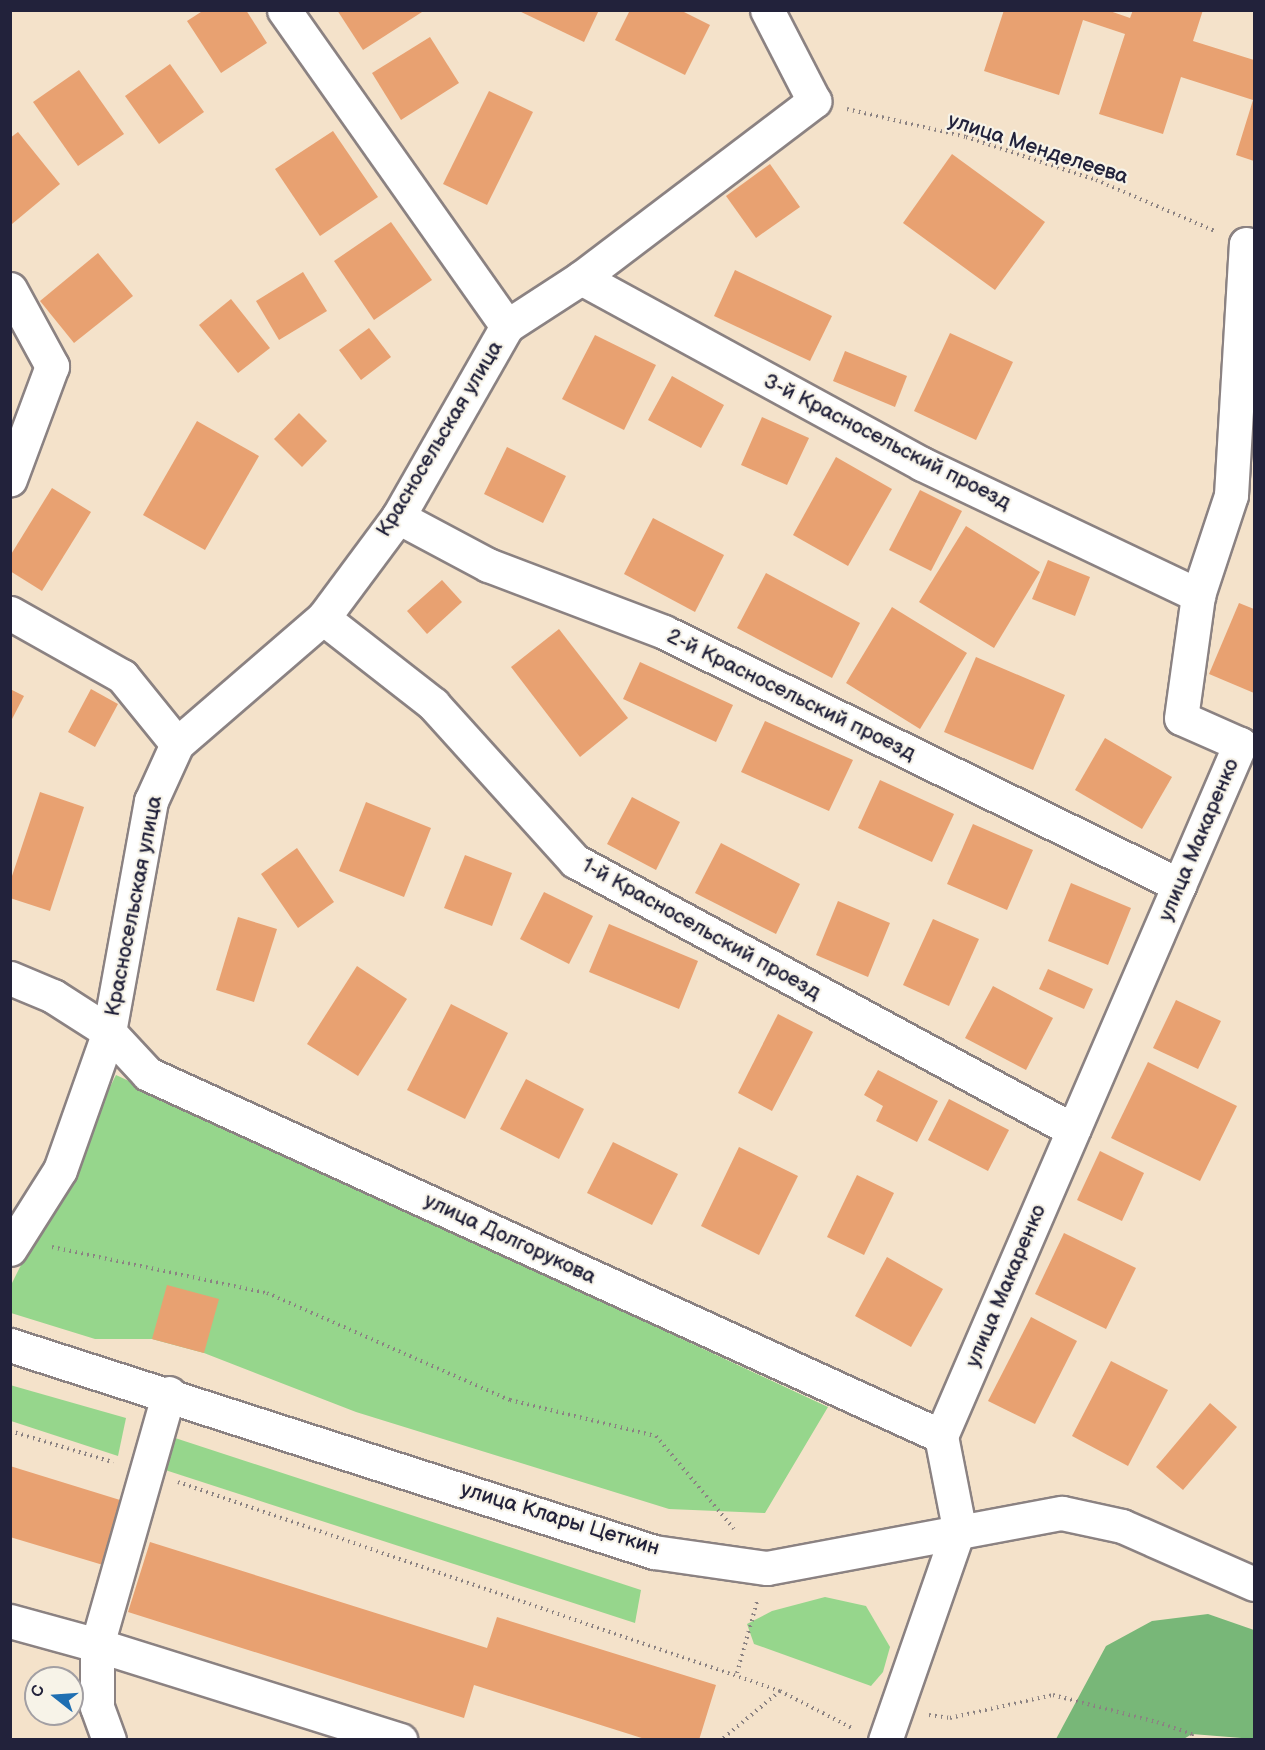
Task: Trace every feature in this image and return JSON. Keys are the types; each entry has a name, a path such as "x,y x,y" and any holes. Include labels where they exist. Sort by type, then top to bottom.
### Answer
{"street":[{"path":"284,10 507,326"},
{"path":"767,10 814,101"},
{"name":"Красносельская улица","path":"13,1244 60,1170 109,1032 150,801 177,744 322,618 398,518 507,326 581,278 814,101"},
{"name":"улица Макаренко","path":"941,1436 1240,744 1182,718 1198,595 1243,499 1250,245"},
{"name":"3-й Красносельский проезд","path":"581,278 922,464 1198,595"},
{"path":"10,289 52,366 10,479"},
{"name":"2-й Красносельский проезд","path":"398,518 488,565 664,632 1179,885"},
{"path":"10,613 122,676 177,744"},
{"name":"1-й Красносельский проезд","path":"322,618 433,704 575,861 1073,1130"},
{"name":"улица Долгорукова","path":"10,978 53,996 109,1032 148,1074 941,1436"},
{"name":"улица Клары Цеткин","path":"10,1345 169,1393 654,1552 767,1568 959,1528 1062,1513 1122,1526 1254,1584"},
{"path":"109,1740 97,1707 97,1645 169,1393"},
{"path":"882,1728 959,1528 941,1436"},
{"path":"10,1621 97,1645 401,1740"}],"path":[{"name":"улица Менделеева","path":"814,101 966,137 1096,180 1250,245"},
{"path":"13,1244 267,1293 510,1400 656,1436 767,1568 737,1673"},
{"path":"10,1431 148,1472 737,1673 882,1728 950,1718 1053,1695 1157,1722 1192,1734 1191,1740"},
{"path":"721,1740 780,1691"}],"green space":[{"path":"116,1075 828,1407 765,1513 669,1509 356,1412 204,1353 152,1339 95,1339 11,1313 10,1287"},
{"path":"10,1385 126,1418 118,1456 11,1421"},
{"path":"169,1436 641,1590 635,1623 159,1468"},
{"path":"825,1597 866,1606 890,1647 883,1672 871,1686 754,1644 747,1624 772,1611"},
{"path":"1208,1614 1254,1630 1254,1739 1192,1734 1182,1740 1056,1739 1106,1646 1152,1621"}],"building":[{"path":"204,10 246,10 267,43 221,73 187,21"},
{"path":"337,10 420,10 422,12 363,50"},
{"path":"517,10 599,10 584,42"},
{"path":"630,10 680,10 710,25 685,75 615,40"},
{"path":"1004,10 1107,10 1130,18 1133,10 1203,10 1193,41 1254,60 1254,161 1236,155 1253,100 1181,77 1163,134 1099,114 1125,34 1083,20 1059,95 984,71"},
{"path":"430,37 459,83 401,120 372,73"},
{"path":"170,64 204,112 159,144 125,96"},
{"path":"79,70 124,134 78,166 33,102"},
{"path":"489,91 533,112 487,205 443,184"},
{"path":"333,131 378,197 320,236 275,169"},
{"path":"18,132 60,184 12,224 10,138"},
{"path":"952,154 1045,222 995,290 903,223"},
{"path":"770,164 800,207 756,238 726,196"},
{"path":"391,222 432,280 374,320 334,261"},
{"path":"98,253 133,296 74,343 40,301"},
{"path":"735,270 832,316 810,361 714,316"},
{"path":"303,272 327,311 279,340 256,301"},
{"path":"231,299 270,348 238,373 199,325"},
{"path":"369,328 391,357 361,380 339,350"},
{"path":"950,333 1013,362 976,440 914,411"},
{"path":"595,335 656,365 624,430 562,399"},
{"path":"845,351 907,376 895,407 833,381"},
{"path":"672,376 724,405 701,448 648,420"},
{"path":"299,413 327,441 302,467 274,439"},
{"path":"762,417 809,438 787,485 741,465"},
{"path":"197,421 259,456 205,550 143,515"},
{"path":"507,447 566,476 543,523 484,494"},
{"path":"836,457 892,489 848,566 793,535"},
{"path":"52,488 91,512 42,591 10,571 10,556"},
{"path":"920,490 962,511 931,571 889,550"},
{"path":"653,518 724,555 695,612 624,574"},
{"path":"966,526 1040,572 994,648 919,602"},
{"path":"1048,560 1090,577 1075,616 1032,599"},
{"path":"766,573 860,623 832,678 737,628"},
{"path":"442,580 462,602 427,634 407,611"},
{"path":"1239,603 1254,609 1254,693 1209,674"},
{"path":"892,607 967,653 920,729 846,683"},
{"path":"559,629 628,718 580,757 511,667"},
{"path":"976,657 1065,695 1033,770 944,732"},
{"path":"640,662 733,705 716,742 623,699"},
{"path":"10,689 24,696 10,723"},
{"path":"91,689 118,704 95,747 68,732"},
{"path":"765,721 853,760 829,811 741,772"},
{"path":"1105,738 1172,777 1142,829 1075,790"},
{"path":"880,780 954,814 932,862 858,828"},
{"path":"40,792 84,807 50,911 10,898 10,882"},
{"path":"632,797 680,822 656,870 607,844"},
{"path":"366,802 431,828 404,897 339,871"},
{"path":"973,824 1033,850 1007,910 947,884"},
{"path":"721,843 800,884 776,934 695,893"},
{"path":"297,848 334,902 298,928 261,874"},
{"path":"465,855 512,873 492,926 444,908"},
{"path":"1071,883 1131,908 1108,965 1048,941"},
{"path":"544,892 593,916 569,964 520,939"},
{"path":"838,901 890,923 868,977 816,955"},
{"path":"238,917 277,929 254,1002 216,990"},
{"path":"933,919 979,939 949,1006 903,985"},
{"path":"609,924 698,961 679,1009 589,972"},
{"path":"357,966 407,999 358,1076 307,1044"},
{"path":"1048,969 1093,989 1084,1009 1039,989"},
{"path":"993,986 1053,1018 1026,1070 965,1038"},
{"path":"1176,1000 1221,1021 1198,1069 1153,1048"},
{"path":"451,1004 508,1033 465,1119 407,1090"},
{"path":"778,1014 813,1032 772,1111 738,1093"},
{"path":"1148,1062 1237,1106 1200,1181 1111,1138"},
{"path":"878,1070 938,1101 917,1142 876,1121 883,1106 864,1095"},
{"path":"526,1079 584,1109 559,1159 500,1129"},
{"path":"949,1099 1009,1130 988,1171 928,1140"},
{"path":"613,1142 678,1174 652,1225 587,1193"},
{"path":"739,1147 798,1176 759,1255 701,1226"},
{"path":"1100,1151 1144,1173 1122,1221 1077,1200"},
{"path":"857,1175 894,1193 864,1255 827,1237"},
{"path":"1064,1233 1136,1268 1106,1329 1035,1294"},
{"path":"887,1257 943,1289 911,1347 855,1316"},
{"path":"167,1285 219,1299 204,1353 152,1339"},
{"path":"1031,1317 1077,1341 1035,1424 988,1401"},
{"path":"1111,1361 1168,1390 1128,1466 1072,1436"},
{"path":"1210,1403 1237,1427 1183,1490 1156,1467"},
{"path":"10,1466 133,1504 113,1568 10,1537"},
{"path":"150,1542 487,1648 497,1617 716,1685 699,1740 648,1740 474,1685 464,1718 128,1612"}]}
